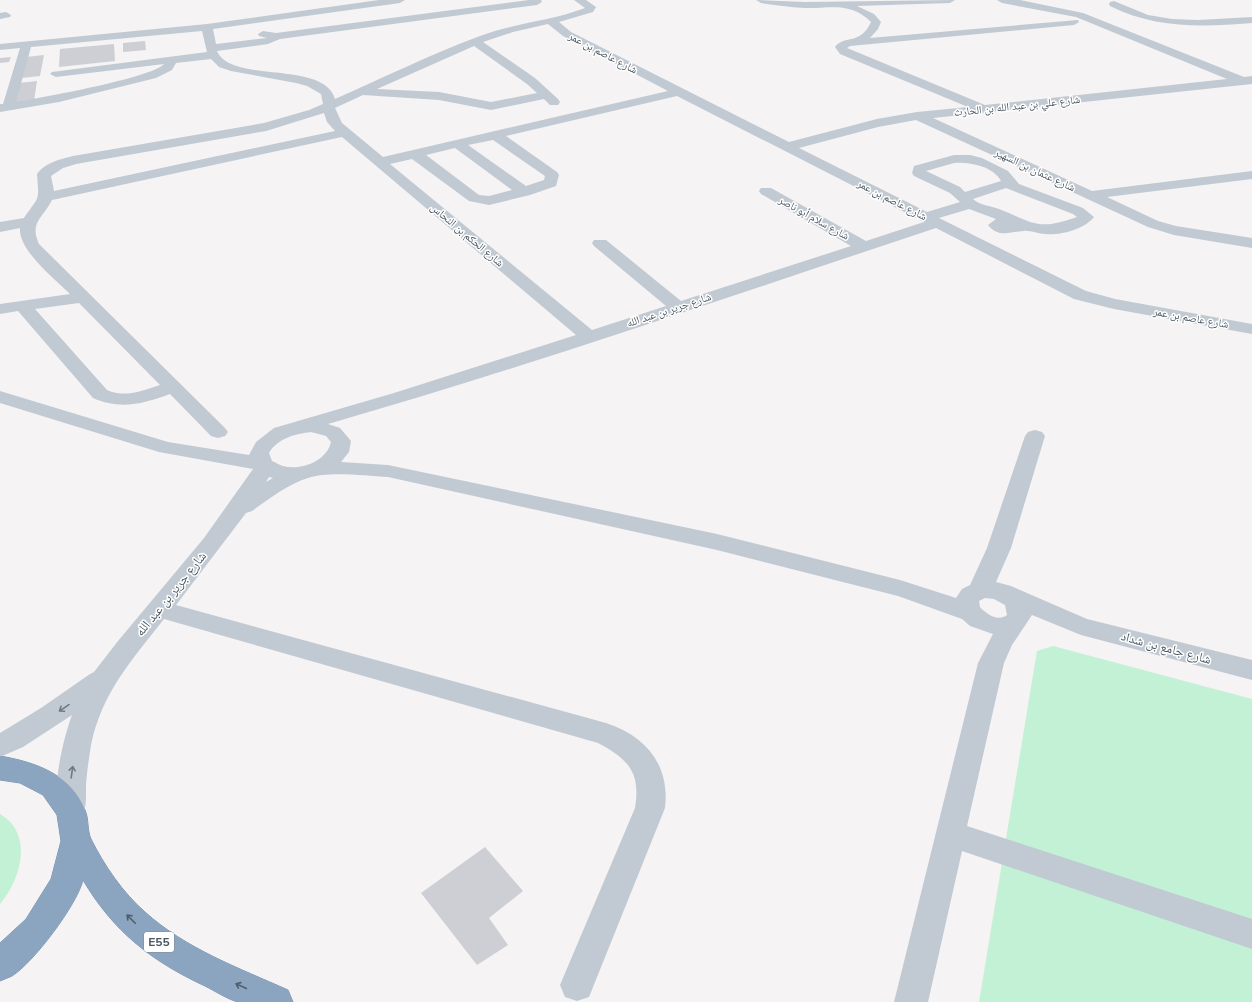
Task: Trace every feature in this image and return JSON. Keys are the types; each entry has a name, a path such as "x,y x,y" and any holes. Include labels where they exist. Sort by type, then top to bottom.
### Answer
{"highway":[{"path":"0,768 25,772 53,787 74,826 66,884 37,930 0,965"},
{"name":"E55","path":"74,826 97,877 117,905 143,931 174,954 276,1002"}],"street":[{"path":"0,51 62,42 207,27 400,0"},
{"path":"218,432 32,246 27,234 29,222 46,197 47,192 44,176 52,168 73,160 266,127 303,117 474,41 500,32 585,13 590,8 588,5 579,0"},
{"path":"761,0 805,5 843,2 950,0"},
{"path":"1002,0 1079,15 1248,81"},
{"path":"57,64 171,60 263,34 275,36 537,2"},
{"path":"843,2 870,16 876,22 873,29 860,42"},
{"path":"1114,4 1142,16 1171,21 1205,24 1252,20"},
{"name":"شارع عاصم بن عمر","path":"550,20 567,34 786,147 1080,295 1114,304 1252,329"},
{"path":"985,109 840,49 844,44 860,42 1074,22"},
{"path":"207,27 212,48"},
{"path":"474,41 531,81 556,105"},
{"path":"59,98 64,83 57,64 62,42"},
{"path":"0,47 25,47"},
{"path":"25,47 4,108 59,98 152,76 168,68 171,60"},
{"name":"شارع الحكم بن النحاس","path":"212,48 222,63 235,68 301,80 317,85 327,93 330,106 329,113 332,120 344,133 589,337"},
{"name":"شارع علي بن عبد الله بن الحارث","path":"786,147 876,123 917,116 1248,81"},
{"path":"360,91 440,96 491,106 547,95"},
{"path":"380,162 679,92"},
{"name":"شارع عثمان بن السهير","path":"917,116 1153,224 1174,230 1252,242"},
{"path":"46,197 344,133"},
{"path":"415,154 474,198 490,200 525,192 552,183 552,175 495,135"},
{"path":"458,144 525,192"},
{"path":"954,158 966,158 1001,172 1006,176 1008,183 1028,192 1078,211 1086,217 1083,220 1053,230 1038,230 1024,226 1007,230 996,225 1009,219 971,203 956,190 922,175 919,173 919,169 954,158"},
{"path":"1091,196 1252,175"},
{"path":"971,203 1008,183"},
{"name":"شارع سلام أبو ناصر","path":"766,191 863,246"},
{"path":"971,203 1004,200 1028,192"},
{"name":"شارع جرير بن عبد الله","path":"203,453 236,449 267,441 275,435 298,427 401,397 589,337 863,246 971,203"},
{"path":"0,227 29,222"},
{"path":"600,243 678,307"},
{"path":"0,309 82,297"},
{"path":"22,306 100,394 108,399 120,401 134,400 172,387"},
{"path":"0,397 166,448 203,453 264,466 274,472 307,472 341,468 388,471 547,504 717,542 924,595 974,602 994,590 1013,609"},
{"name":"شارع جرير بن عبد الله","path":"237,512 269,489 329,463 338,456 341,443 363,418 381,406 401,397"},
{"path":"81,423 98,411 108,399"},
{"path":"107,431 118,415 134,400"},
{"path":"298,427 312,426 324,428 335,433 341,443 388,471"},
{"path":"991,663 974,602 999,548 1035,436"},
{"path":"264,466 259,453 267,441"},
{"name":"شارع جرير بن عبد الله","path":"74,826 71,776 78,740 89,707 106,675 237,512 264,466"},
{"path":"911,1002 991,663 1001,642 1013,609 999,562 999,548"},
{"path":"974,602 982,622 993,626 1005,626 1013,609"},
{"path":"159,609 606,734 628,746 644,763 652,785 650,808 577,985"},
{"name":"شارع جامع بن شداد","path":"1013,609 1252,670"},
{"name":"شارع جرير بن عبد الله","path":"0,746 36,727 61,710 106,675"},
{"path":"951,834 1252,934"}],"green space":[{"path":"1053,646 1252,699 1252,1002 979,1002 1037,651"},
{"path":"0,814 11,823 17,833 21,857 14,882 0,904"}],"building":[{"path":"145,41 146,50 123,52 123,43"},
{"path":"114,44 115,61 59,67 60,49"},
{"path":"44,55 40,76 22,78 26,57"},
{"path":"11,57 9,62 0,63 0,58"},
{"path":"37,81 34,101 15,103 19,83"},
{"path":"485,847 523,891 489,918 508,945 477,965 421,893"}]}
